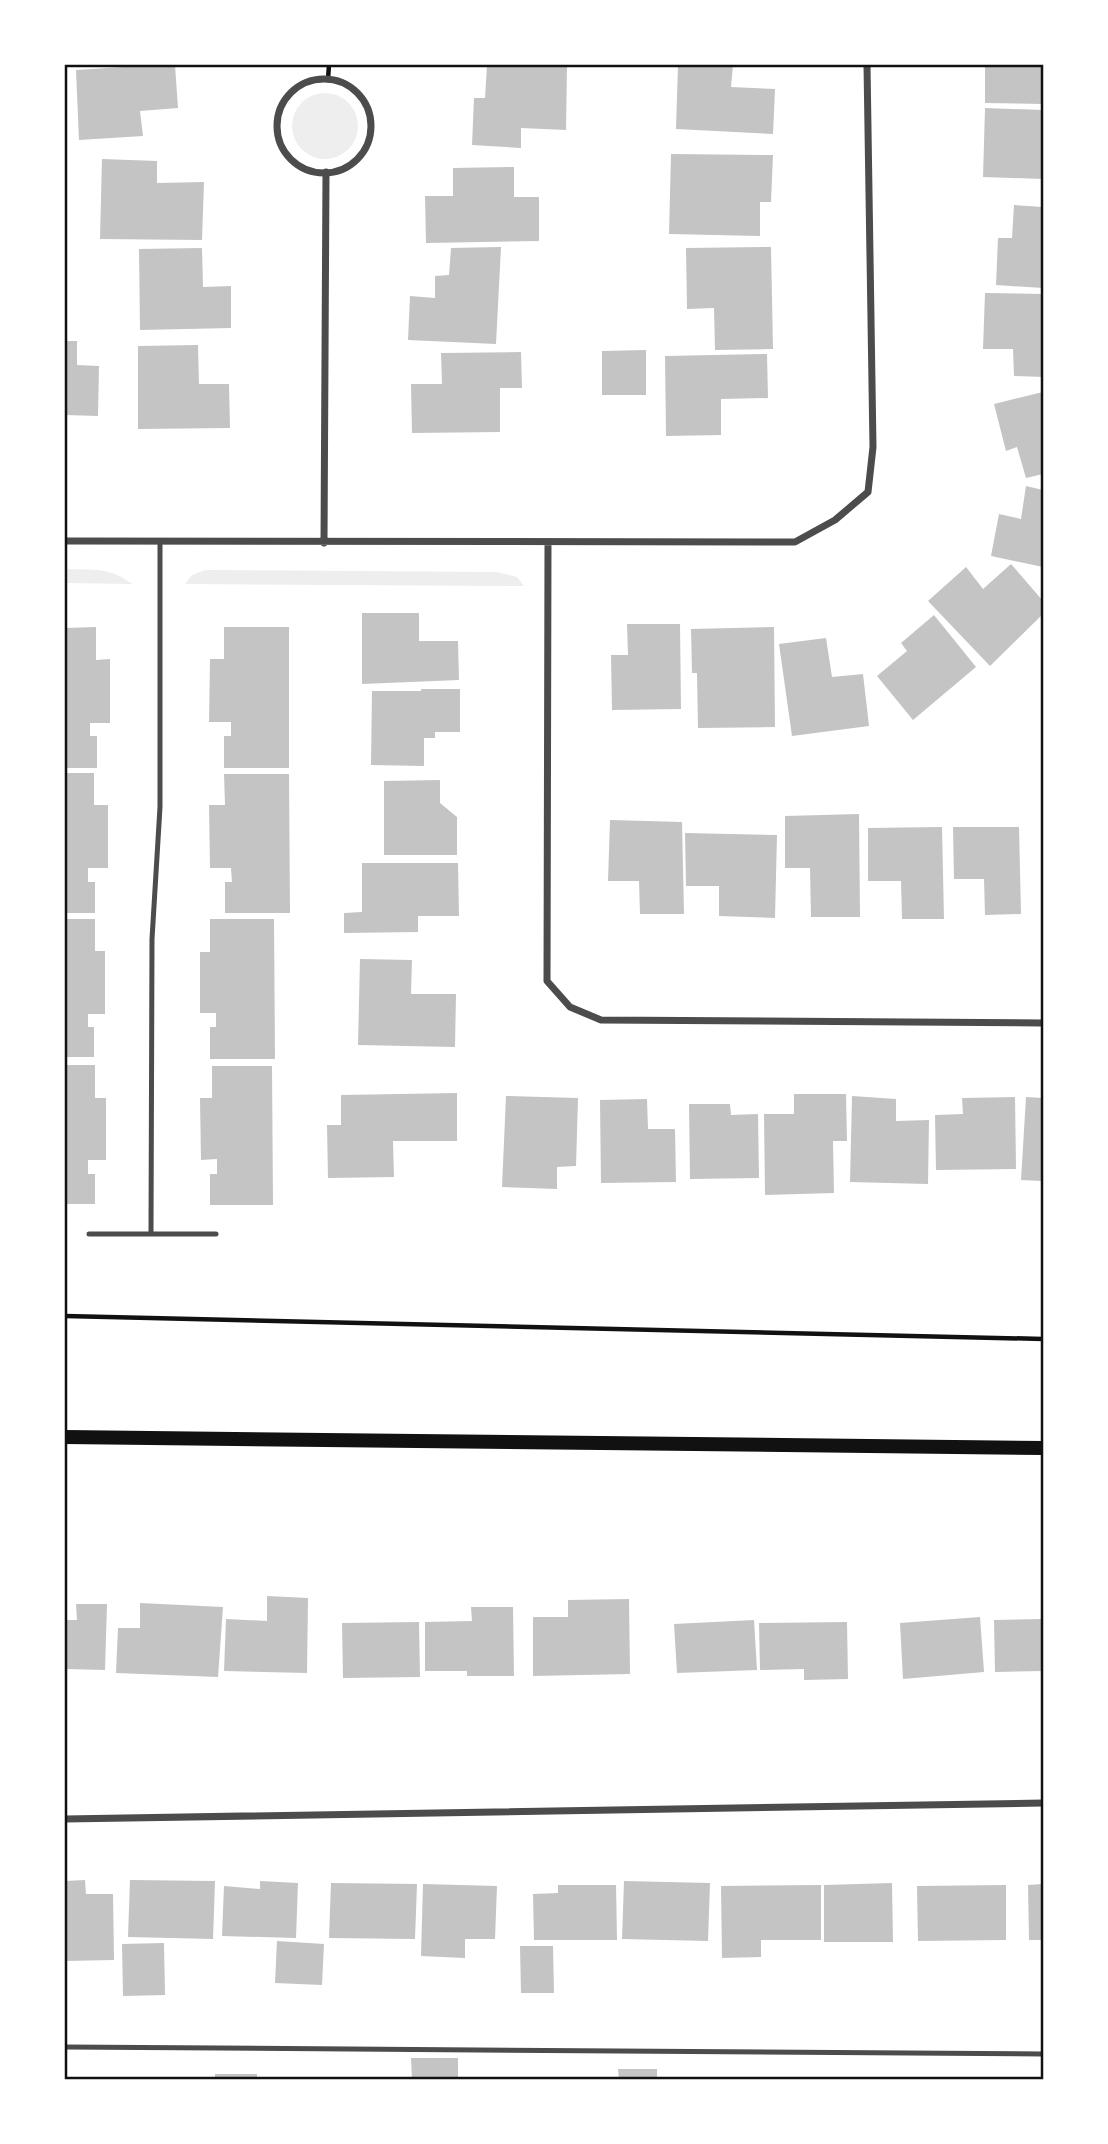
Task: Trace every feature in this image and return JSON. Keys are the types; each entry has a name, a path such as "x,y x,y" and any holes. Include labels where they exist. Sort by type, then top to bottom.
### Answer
{"main road":[{"path":"65,1437 1043,1448"}],"street":[{"path":"65,541 794,542 835,520 868,492 873,447 867,65"},
{"path":"328,79 356,92 366,104 370,127 365,149 355,161 341,169 326,172 310,170 291,159 279,140 277,124 284,103 299,86 328,79"},
{"path":"324,543 326,172"},
{"path":"548,543 547,981 570,1007 601,1020 1043,1023"},
{"path":"65,1819 1043,1804"}],"lane":[{"path":"151,1234 152,939 160,807 160,541"},
{"path":"89,1234 216,1234"},
{"path":"65,2047 1043,2054"}],"path":[{"path":"328,79 329,65"},
{"path":"65,1316 1043,1339"}],"shaded area":[{"path":"325,93 338,96 348,103 355,113 358,126 355,139 348,149 338,156 325,159 312,156 302,149 295,139 292,126 295,113 302,103 312,96"},
{"path":"65,569 108,572 132,584 65,583"},
{"path":"205,570 497,572 517,577 524,586 185,584 192,575"}],"building":[{"path":"175,65 178,108 140,111 143,136 79,140 76,70"},
{"path":"487,65 567,65 566,130 521,128 521,148 472,145 474,98 485,98"},
{"path":"678,65 733,65 731,87 775,89 773,134 676,129"},
{"path":"985,65 1043,65 1043,104 985,103"},
{"path":"985,108 1043,110 1043,179 983,177"},
{"path":"671,154 773,155 771,202 760,202 760,236 669,234"},
{"path":"102,159 157,161 157,183 204,182 202,240 100,239"},
{"path":"514,167 514,197 539,197 539,241 426,243 425,196 453,196 453,168"},
{"path":"1014,205 1043,207 1043,288 996,285 998,238 1012,238"},
{"path":"501,247 496,344 408,340 410,296 435,298 435,276 449,275 451,248"},
{"path":"771,247 773,349 715,350 714,308 687,309 686,248"},
{"path":"202,248 203,287 231,286 231,328 140,330 139,249"},
{"path":"985,293 1043,294 1043,377 1014,376 1013,349 983,349"},
{"path":"65,341 77,341 77,365 99,366 98,416 65,415"},
{"path":"198,345 199,384 229,384 230,428 138,429 138,346"},
{"path":"646,350 646,395 602,395 602,351"},
{"path":"521,352 522,388 500,388 500,432 412,433 411,384 442,384 441,353"},
{"path":"767,354 768,398 721,399 721,435 666,436 665,356"},
{"path":"1043,392 1043,474 1026,478 1017,447 1006,451 994,404"},
{"path":"1026,486 1043,490 1043,567 991,556 999,514 1021,519"},
{"path":"1011,564 1043,601 1043,614 990,666 928,601 966,567 983,589"},
{"path":"362,613 419,613 419,641 458,641 459,680 362,684"},
{"path":"934,615 976,667 913,720 877,676 907,651 901,643"},
{"path":"627,624 680,624 681,709 612,710 611,655 628,655"},
{"path":"96,627 96,660 110,659 110,723 90,723 90,736 97,736 97,768 65,768 65,628"},
{"path":"224,627 289,627 289,768 224,768 224,736 231,736 231,722 209,722 210,659 224,659"},
{"path":"774,627 775,727 698,728 697,673 692,673 691,629"},
{"path":"826,638 832,677 863,674 869,726 792,736 779,644"},
{"path":"460,689 460,732 435,732 435,738 424,738 424,766 371,765 372,691"},
{"path":"65,773 94,773 94,805 108,805 108,868 88,868 88,882 95,882 95,913 65,913"},
{"path":"224,774 289,774 290,913 225,913 225,882 232,882 231,868 210,868 209,805 225,805"},
{"path":"440,780 440,803 457,817 457,855 384,855 384,781"},
{"path":"859,814 860,917 811,917 810,868 785,868 785,816"},
{"path":"610,820 682,822 684,914 640,914 639,881 608,881"},
{"path":"942,827 944,919 902,919 901,881 868,881 868,828"},
{"path":"953,827 1019,827 1021,914 985,915 984,879 954,879"},
{"path":"685,833 777,835 775,918 719,916 719,886 686,886"},
{"path":"362,863 458,863 459,916 418,916 418,932 344,933 344,913 362,912"},
{"path":"65,919 95,919 95,951 105,951 105,1014 88,1014 88,1027 94,1027 94,1057 65,1057"},
{"path":"210,919 274,919 275,1059 210,1059 210,1027 216,1027 216,1013 200,1013 200,952 210,952"},
{"path":"360,959 412,960 411,994 456,994 455,1047 358,1045"},
{"path":"65,1065 95,1065 95,1098 106,1098 106,1160 88,1160 88,1174 95,1174 95,1204 65,1204"},
{"path":"212,1066 272,1066 273,1205 210,1205 210,1174 217,1174 217,1159 201,1160 200,1098 212,1098"},
{"path":"457,1093 457,1141 393,1141 394,1177 328,1178 327,1125 341,1125 341,1095"},
{"path":"794,1094 846,1094 847,1141 833,1141 834,1193 765,1195 764,1114 794,1114"},
{"path":"506,1096 578,1098 576,1166 557,1167 557,1189 502,1187"},
{"path":"852,1096 896,1099 896,1121 929,1120 928,1184 850,1182"},
{"path":"1015,1097 1016,1169 936,1170 935,1115 963,1114 962,1098"},
{"path":"1026,1097 1043,1098 1043,1181 1021,1180"},
{"path":"647,1099 648,1129 675,1129 676,1182 601,1183 600,1100"},
{"path":"689,1104 730,1104 731,1115 758,1114 759,1178 690,1179"},
{"path":"267,1596 308,1598 307,1673 224,1671 226,1619 267,1621"},
{"path":"629,1599 630,1674 533,1676 533,1617 568,1617 568,1600"},
{"path":"140,1603 223,1607 218,1677 116,1673 118,1628 140,1628"},
{"path":"76,1604 107,1604 105,1670 65,1669 65,1620 77,1620"},
{"path":"471,1607 513,1607 514,1676 467,1676 467,1671 425,1671 425,1622 472,1621"},
{"path":"980,1617 984,1672 903,1679 900,1623"},
{"path":"1043,1619 1043,1671 995,1672 994,1620"},
{"path":"754,1620 757,1670 677,1673 674,1624"},
{"path":"419,1622 420,1677 343,1678 342,1623"},
{"path":"847,1622 848,1679 804,1680 804,1669 760,1670 759,1623"},
{"path":"85,1880 86,1894 113,1894 114,1960 65,1961 65,1881"},
{"path":"130,1880 215,1881 213,1939 128,1937"},
{"path":"260,1881 298,1883 296,1938 222,1936 224,1886 260,1889"},
{"path":"624,1881 710,1883 708,1941 622,1939"},
{"path":"331,1883 417,1884 415,1939 329,1938"},
{"path":"892,1883 893,1942 824,1942 824,1885"},
{"path":"423,1884 497,1886 495,1939 465,1939 465,1958 421,1956"},
{"path":"1043,1884 1043,1940 1029,1940 1028,1885"},
{"path":"558,1885 616,1885 617,1940 534,1940 533,1894 558,1893"},
{"path":"821,1885 821,1940 761,1940 761,1957 722,1958 721,1886"},
{"path":"1006,1885 1006,1940 918,1941 917,1886"},
{"path":"277,1941 324,1944 322,1985 275,1983"},
{"path":"164,1943 165,1995 123,1996 122,1944"},
{"path":"520,1946 553,1946 554,1993 521,1993"},
{"path":"411,2058 458,2058 458,2079 412,2079"},
{"path":"618,2069 657,2069 657,2079 619,2079"},
{"path":"215,2074 257,2074 257,2079 215,2079"}]}
